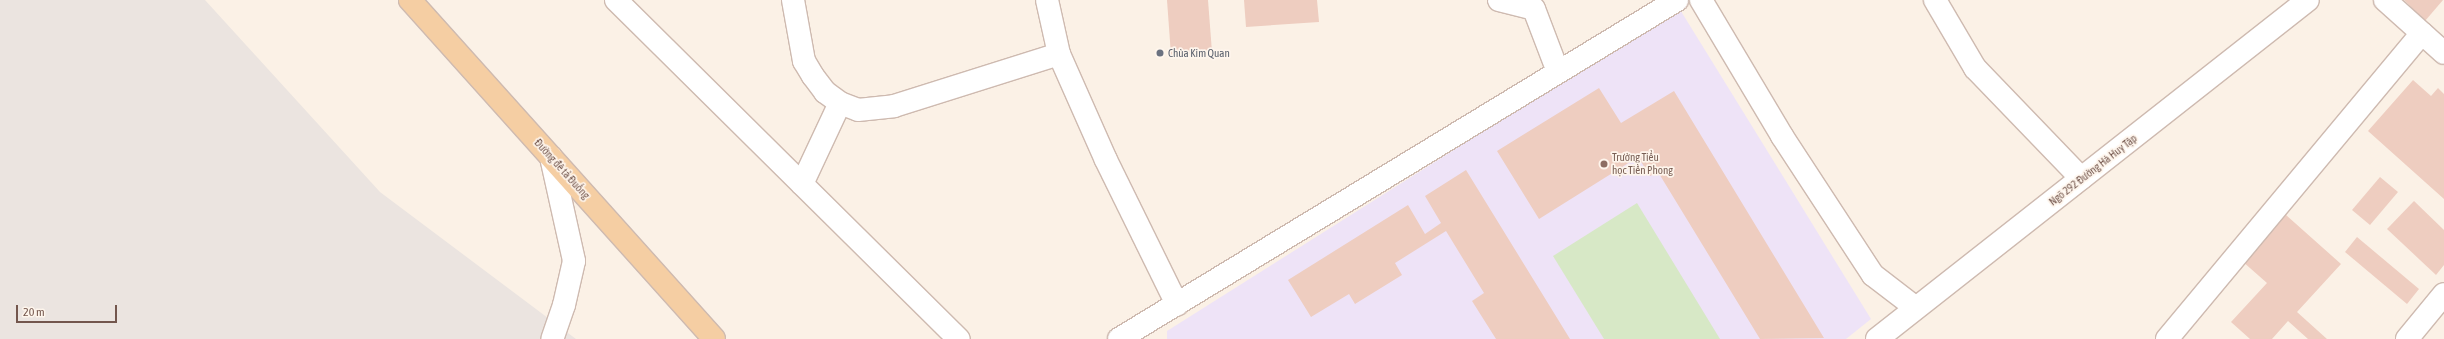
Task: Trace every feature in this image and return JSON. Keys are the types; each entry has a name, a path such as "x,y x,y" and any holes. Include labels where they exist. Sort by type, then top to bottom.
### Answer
{"main road":[{"name":"Đường đê tả Đuống","path":"410,0 714,339"}],"street":[{"path":"616,0 959,339"},
{"path":"793,0 804,61 825,92 840,103 858,110 894,106 1059,54"},
{"path":"1047,0 1059,54 1106,160 1177,304"},
{"path":"1499,0 1534,9 1558,72"},
{"path":"1119,339 1677,0"},
{"path":"1702,0 1782,136 1873,275 1916,308"},
{"path":"1935,0 1975,68 2081,178"},
{"name":"Ngõ 292 Đường Hà Huy Tập","path":"1877,339 2308,0"},
{"path":"2385,0 2444,53"},
{"path":"2167,339 2422,34"},
{"path":"802,184 840,103"},
{"path":"551,157 574,261 564,305 552,339"},
{"path":"2407,339 2444,294"}],"shaded area":[{"path":"0,0 205,0 380,192 576,339 0,339"},
{"name":"Trường Tiểu học Tiền Phong","path":"1679,8 1871,319 1846,339 1167,339 1167,331"}],"green space":[{"path":"1637,203 1720,339 1604,339 1553,256"}],"building":[{"path":"1167,0 1208,0 1212,52 1171,55"},
{"path":"1244,0 1317,0 1319,22 1246,27"},
{"path":"2404,0 2443,0 2425,21"},
{"path":"2413,80 2431,96 2438,88 2444,94 2444,199 2368,131"},
{"path":"1599,88 1621,123 1674,91 1824,338 1760,339 1658,172 1650,176 1638,157 1539,219 1497,151"},
{"path":"1466,170 1570,339 1496,339 1472,301 1484,293 1446,231 1395,263 1402,275 1355,304 1349,294 1311,317 1288,280 1408,205 1425,234 1441,223 1425,196"},
{"path":"2380,177 2398,192 2370,225 2352,210"},
{"path":"2414,201 2444,230 2444,265 2436,275 2387,229"},
{"path":"2285,214 2341,264 2297,312 2327,339 2308,339 2288,321 2272,339 2250,339 2231,322 2267,283 2242,261"},
{"path":"2357,237 2419,289 2407,304 2345,252"}],"place":[{"name":"Chùa Kim Quan","path":"1160,53"},
{"name":"Trường Tiểu học Tiền Phong","path":"1604,164"}]}
